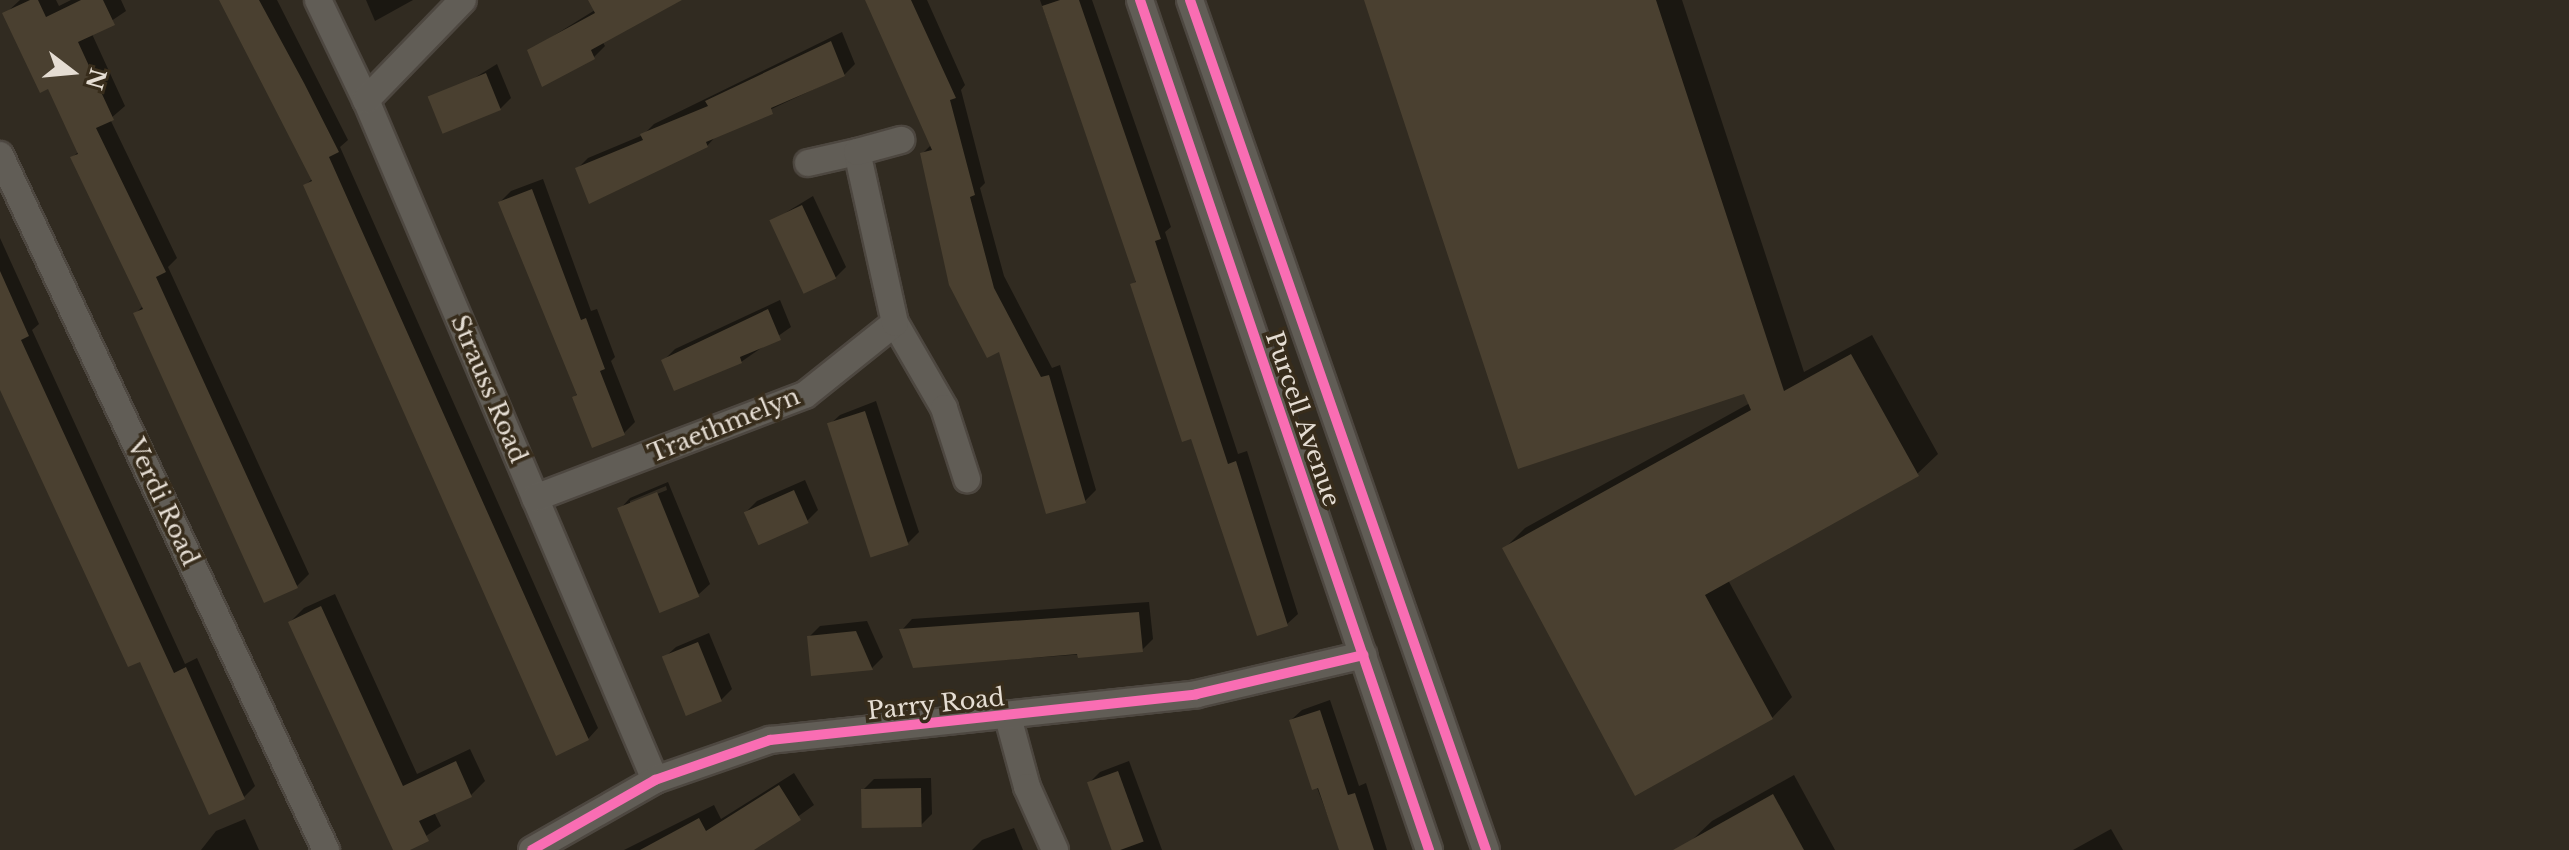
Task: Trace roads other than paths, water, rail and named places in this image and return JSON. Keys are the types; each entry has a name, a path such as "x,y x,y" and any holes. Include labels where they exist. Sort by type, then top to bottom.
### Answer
{"street":[{"name":"Strauss Road","path":"318,0 366,100 655,780"},
{"path":"366,100 463,0"},
{"name":"Purcell Avenue","path":"1140,0 1429,850"},
{"path":"1190,0 1486,850"},
{"path":"808,163 901,140"},
{"path":"857,152 895,323 944,408 967,479"},
{"name":"Verdi Road","path":"0,155 326,850"},
{"name":"Traethmelyn","path":"535,498 805,395 895,323"},
{"name":"Parry Road","path":"532,850 655,780 770,740 1008,717 1197,694 1363,655"},
{"path":"1008,717 1027,787 1055,850"}]}
